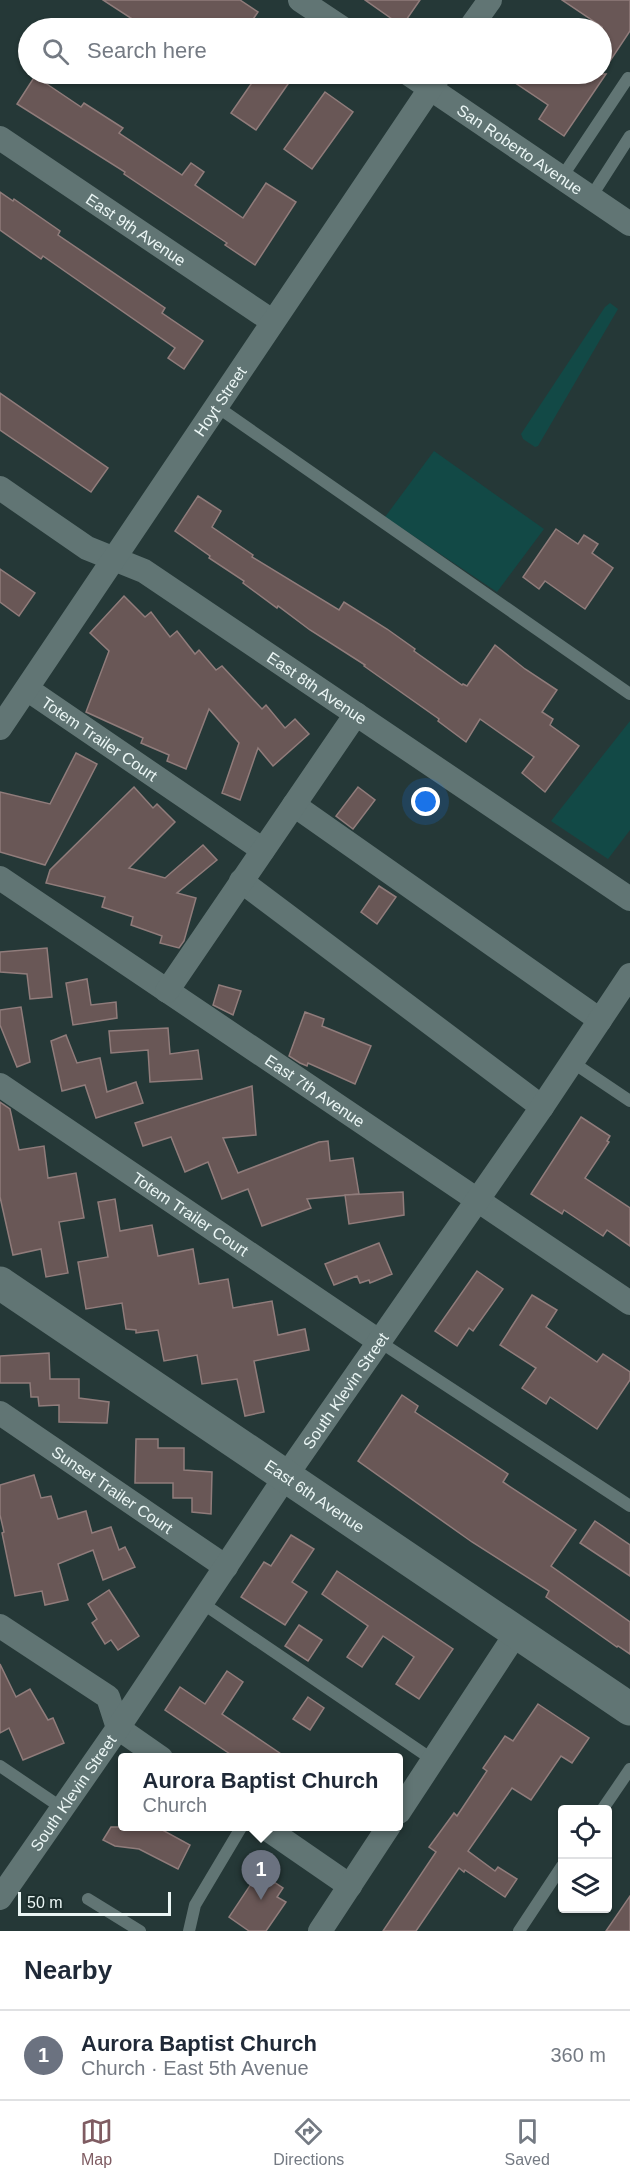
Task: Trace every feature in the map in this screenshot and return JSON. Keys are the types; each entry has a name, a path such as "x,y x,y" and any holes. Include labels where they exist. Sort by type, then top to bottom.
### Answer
{"street":[{"path":"300,0 327,18"},
{"path":"477,18 490,0"},
{"name":"Hoyt Street","path":"0,728 433,84"},
{"name":"San Roberto Avenue","path":"439,84 561,177 630,224"},
{"name":"East 9th Avenue","path":"0,138 272,321"},
{"name":"East 8th Avenue","path":"0,488 87,548 144,571 630,899"},
{"name":"Totem Trailer Court","path":"27,689 263,850"},
{"path":"167,991 356,714"},
{"path":"294,805 600,1020"},
{"name":"East 7th Avenue","path":"0,878 630,1303"},
{"path":"242,881 542,1107"},
{"name":"South Klevin Street","path":"0,1897 118,1728 286,1476 542,1107 630,975"},
{"name":"Totem Trailer Court","path":"0,1085 380,1342"},
{"name":"East 6th Avenue","path":"0,1283 630,1708"},
{"name":"Sunset Trailer Court","path":"0,1413 226,1567"},
{"path":"0,1626 108,1697 118,1728 154,1753"},
{"path":"403,1806 517,1632"},
{"path":"269,1831 350,1886"},
{"path":"320,1931 386,1831"}],"lane":[{"path":"561,177 628,78 630,80"},
{"path":"591,197 630,136"},
{"path":"216,406 630,694"},
{"path":"572,1062 630,1101"},
{"path":"380,1342 630,1506"},
{"path":"202,1603 433,1760"},
{"path":"0,1766 62,1808"},
{"path":"605,1805 630,1769"},
{"path":"189,1931 195,1905 240,1831"},
{"path":"519,1931 558,1872"},
{"path":"88,1899 140,1931"}],"shaded area":[{"path":"610,303 618,309 538,446 535,447 523,439 521,434 605,307"},
{"path":"434,451 544,529 497,592 385,517"},
{"path":"630,721 630,830 608,859 551,821"}],"building":[{"path":"103,0 240,0 258,12 254,18 131,18"},
{"path":"365,0 420,0 408,18 391,18"},
{"path":"562,0 630,0 630,31 612,58 612,18 589,18"},
{"path":"30,84 47,84 81,107 84,103 123,128 119,133 182,175 191,163 204,172 195,185 243,218 266,183 296,202 255,265 225,245 227,243 124,174 125,172 17,104"},
{"path":"251,84 288,84 256,130 231,113"},
{"path":"517,84 599,84 564,136 539,119 548,105"},
{"path":"325,92 353,112 312,169 284,149"},
{"path":"0,192 60,231 58,235 165,308 162,313 203,341 184,369 168,358 175,348 43,256 41,259 0,230"},
{"path":"0,393 108,468 91,492 0,430"},
{"path":"198,496 221,511 212,527 253,555 252,557 339,610 344,602 387,629 462,685 467,686 495,645 525,669 557,690 542,712 553,719 550,725 579,746 545,792 522,773 534,757 480,719 466,742 438,721 439,719 365,665 310,630 278,606 277,608 175,531"},
{"path":"556,529 578,544 584,535 598,544 592,553 613,568 585,609 545,581 539,589 523,577"},
{"path":"0,569 35,593 19,616 0,602"},
{"path":"124,596 145,617 151,612 170,637 177,631 195,654 199,650 216,670 222,666 262,709 266,705 285,728 295,719 309,734 273,766 258,748 240,800 222,793 239,743 209,709 186,769 167,761 169,755 141,743 143,738 86,712 109,651 90,633"},
{"path":"76,753 97,764 45,865 0,852 0,792 50,804"},
{"path":"134,787 153,808 157,804 175,822 129,868 165,878 203,845 217,860 177,893 196,898 184,941 179,948 160,943 162,936 131,925 133,917 102,907 105,897 46,883 50,870"},
{"path":"358,787 375,800 353,829 336,816"},
{"path":"379,886 396,897 377,924 361,912"},
{"path":"47,948 52,997 30,999 27,974 0,972 0,952"},
{"path":"87,979 91,1005 116,1002 117,1018 73,1025 66,983"},
{"path":"219,985 241,991 233,1015 213,1005"},
{"path":"21,1007 30,1062 17,1067 0,1025 0,1010"},
{"path":"305,1012 324,1019 322,1026 371,1046 355,1084 308,1063 307,1066 289,1056"},
{"path":"168,1028 170,1054 198,1050 202,1079 150,1082 148,1050 111,1053 109,1031"},
{"path":"66,1035 77,1063 100,1058 107,1092 136,1082 143,1103 96,1118 85,1085 62,1091 51,1041"},
{"path":"252,1086 256,1135 223,1138 238,1173 319,1142 328,1141 330,1161 353,1158 359,1194 307,1199 311,1208 262,1226 248,1189 222,1199 208,1162 185,1172 171,1137 143,1146 135,1123"},
{"path":"0,1102 10,1109 19,1150 44,1146 48,1178 76,1173 84,1218 59,1222 68,1273 46,1277 41,1249 13,1255 0,1197"},
{"path":"581,1117 610,1136 607,1141 609,1142 585,1178 630,1208 630,1246 607,1230 603,1236 564,1210 562,1214 531,1194"},
{"path":"403,1192 404,1215 349,1224 345,1195"},
{"path":"115,1199 120,1231 152,1225 158,1256 193,1249 199,1284 228,1279 233,1308 272,1301 278,1335 305,1329 309,1350 254,1361 264,1412 245,1416 237,1379 202,1384 197,1355 164,1361 158,1330 136,1333 136,1330 126,1329 122,1303 86,1309 78,1262 108,1257 98,1202"},
{"path":"379,1243 392,1274 370,1283 369,1280 360,1283 357,1276 334,1285 325,1264"},
{"path":"477,1271 503,1289 473,1331 469,1328 457,1346 435,1331"},
{"path":"532,1295 557,1310 546,1327 597,1362 603,1354 630,1372 630,1380 597,1429 550,1397 546,1404 522,1388 536,1368 500,1345"},
{"path":"49,1353 50,1379 79,1379 79,1398 109,1402 107,1423 59,1422 59,1405 39,1406 38,1397 31,1397 30,1383 0,1383 0,1356"},
{"path":"402,1395 418,1406 415,1412 508,1474 503,1482 576,1530 551,1566 630,1622 630,1654 546,1597 549,1591 472,1542 358,1461"},
{"path":"136,1439 158,1439 158,1448 184,1448 184,1470 212,1472 211,1514 192,1512 192,1498 173,1498 173,1483 135,1483"},
{"path":"34,1475 41,1498 51,1496 58,1519 86,1511 92,1533 111,1527 119,1550 125,1547 135,1567 103,1580 93,1550 58,1564 68,1600 45,1605 42,1591 15,1596 2,1533 4,1532 0,1515 0,1485"},
{"path":"595,1521 630,1545 630,1576 580,1543"},
{"path":"291,1535 314,1549 292,1582 307,1592 285,1625 241,1597 264,1562 271,1566"},
{"path":"337,1571 453,1649 419,1699 396,1684 414,1657 383,1636 362,1667 347,1657 368,1626 322,1594"},
{"path":"109,1590 139,1636 118,1650 111,1640 105,1644 92,1623 97,1619 88,1604"},
{"path":"299,1625 322,1640 308,1661 285,1646"},
{"path":"0,1664 16,1697 30,1689 48,1720 53,1718 64,1743 23,1760 9,1728 0,1733"},
{"path":"227,1671 243,1682 222,1714 280,1753 229,1753 165,1710 180,1687 205,1704"},
{"path":"308,1697 324,1708 310,1730 293,1719"},
{"path":"538,1704 589,1738 572,1763 561,1756 531,1800 512,1788 468,1851 495,1871 498,1867 517,1879 505,1897 459,1868 416,1931 383,1931 436,1852 429,1847 454,1813 457,1816 487,1771 483,1768 505,1736 513,1741"},
{"path":"111,1827 118,1827 118,1831 164,1831 190,1845 178,1869 139,1849 115,1846 103,1840"},
{"path":"259,1872 283,1888 277,1897 286,1902 266,1931 249,1931 229,1917"},
{"path":"630,1896 630,1931 606,1931"}],"place":[{"name":"Aurora Baptist Church","path":"261,1900"}]}
